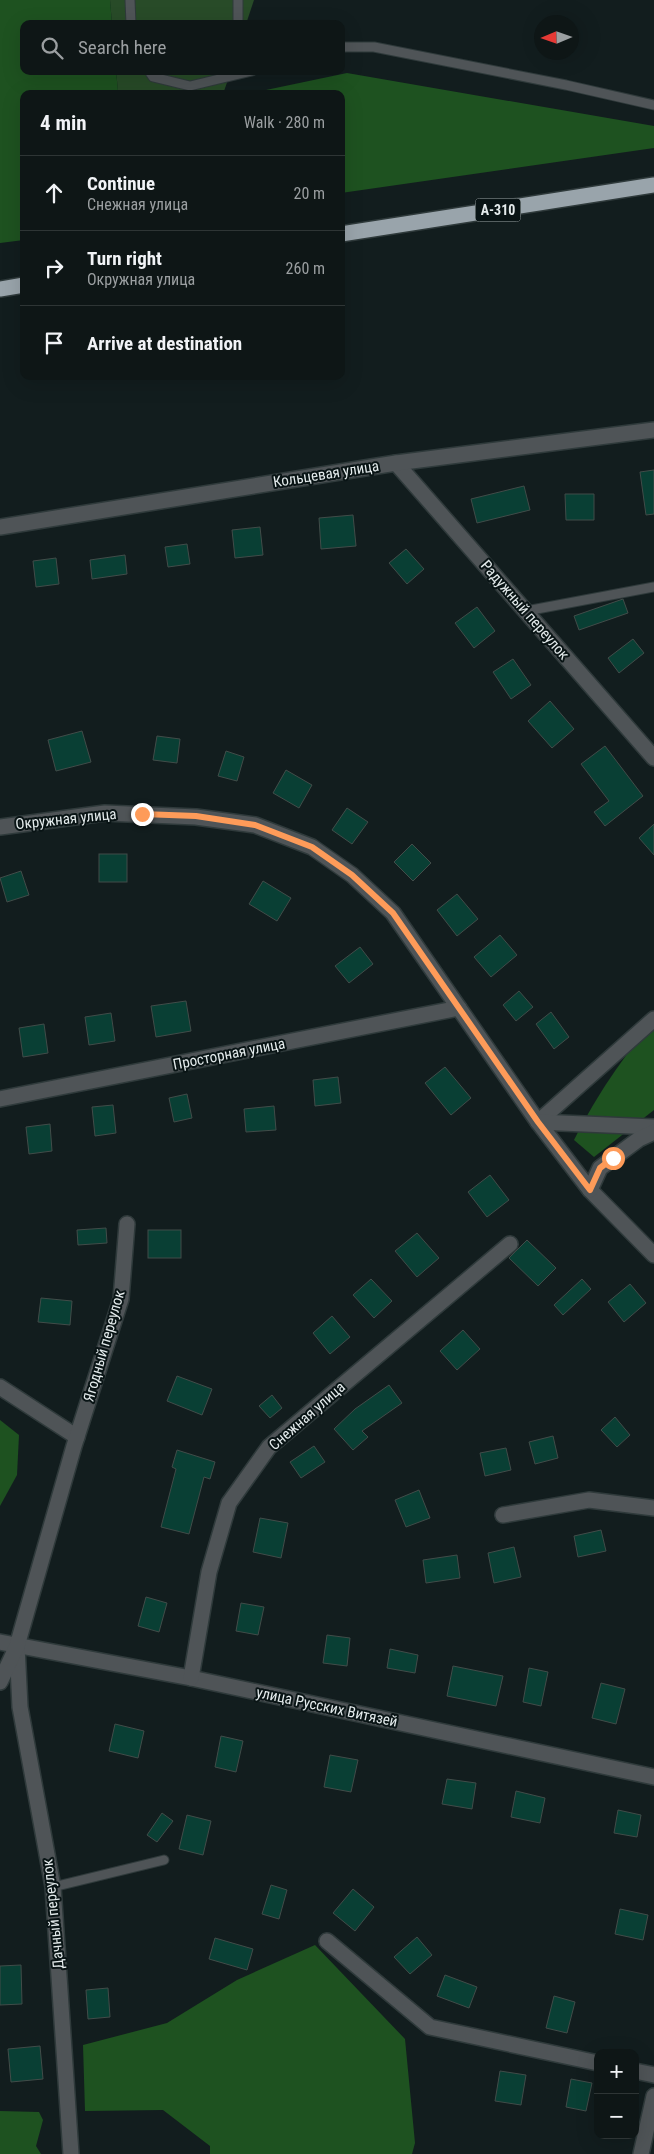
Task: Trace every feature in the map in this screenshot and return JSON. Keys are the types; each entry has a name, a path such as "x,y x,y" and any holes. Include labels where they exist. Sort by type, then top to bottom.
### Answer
{"highway":[{"name":"А-310","path":"345,233 654,185"},
{"path":"0,288 20,286"}],"street":[{"name":"Кольцевая улица","path":"0,527 396,463 654,430"},
{"name":"Радужный переулок","path":"396,463 654,758"},
{"name":"Окружная улица","path":"0,827 105,812 196,816 255,825 312,847 352,875 393,913 538,1122 590,1190 654,1255"},
{"name":"Просторная улица","path":"0,1099 459,1008"},
{"path":"538,1122 654,1019"},
{"path":"538,1122 654,1127"},
{"path":"590,1190 600,1168 639,1139 654,1132"},
{"name":"Ягодный переулок","path":"17,1646 77,1437 121,1299 127,1224"},
{"name":"Снежная улица","path":"191,1678 209,1572 229,1503 269,1447 510,1244"},
{"path":"0,1387 77,1437"},
{"path":"503,1515 589,1500 654,1508"},
{"name":"улица Русских Витязей","path":"0,1642 191,1678 654,1777"},
{"path":"0,1682 17,1646"},
{"name":"Дачный переулок","path":"17,1646 20,1707 54,1887 71,2154"},
{"path":"327,1941 430,2027 594,2062"},
{"path":"639,2072 654,2075"},
{"path":"641,2154 654,2096"}],"lane":[{"path":"130,0 131,20"},
{"path":"238,0 238,20"},
{"path":"345,47 374,47 566,85 654,105"},
{"path":"152,75 190,86 235,75"},
{"path":"526,611 654,587"},
{"path":"54,1887 164,1860"}],"green space":[{"path":"0,0 110,0 112,20 20,20 20,75 116,75 118,90 20,90 20,240 0,243"},
{"path":"110,0 254,0 247,20 112,20"},
{"path":"345,73 654,126 654,148 345,192 345,90 266,90 345,75"},
{"path":"116,75 230,75 224,90 118,90"},
{"path":"654,1020 654,1110 594,1157 574,1140 611,1077"},
{"path":"0,1420 19,1435 17,1475 0,1506"},
{"path":"315,1945 405,2039 415,2143 412,2154 210,2154 210,2146 163,2110 85,2111 83,2045 167,2023 237,1980"},
{"path":"0,2111 39,2112 43,2120 36,2146 41,2154 0,2154"}],"building":[{"path":"654,470 654,514 646,515 640,472"},
{"path":"524,486 530,510 477,523 471,499"},
{"path":"565,494 594,494 594,520 566,520"},
{"path":"353,515 356,546 321,549 319,518"},
{"path":"260,527 263,555 235,558 232,530"},
{"path":"187,544 190,564 168,567 165,547"},
{"path":"406,549 424,569 407,584 389,563"},
{"path":"125,555 127,574 92,579 90,560"},
{"path":"56,558 59,584 36,587 33,561"},
{"path":"623,599 628,613 579,630 574,616"},
{"path":"477,607 495,631 474,648 455,623"},
{"path":"633,639 644,653 619,673 608,658"},
{"path":"513,659 531,685 511,699 493,672"},
{"path":"550,701 574,729 552,748 528,721"},
{"path":"82,731 91,762 56,771 48,740"},
{"path":"157,736 180,739 177,763 153,760"},
{"path":"605,746 643,796 605,826 594,812 609,801 581,764"},
{"path":"226,751 244,757 237,781 218,776"},
{"path":"286,770 312,785 299,808 273,793"},
{"path":"347,808 368,822 352,844 332,830"},
{"path":"654,824 654,855 639,838"},
{"path":"412,844 431,863 413,881 394,862"},
{"path":"99,854 127,854 127,882 99,882"},
{"path":"21,871 29,895 7,902 0,878"},
{"path":"263,881 291,898 277,921 249,904"},
{"path":"457,894 478,919 457,936 437,910"},
{"path":"500,935 517,955 491,977 474,957"},
{"path":"360,947 373,964 349,983 335,966"},
{"path":"519,991 533,1007 516,1021 503,1005"},
{"path":"186,1001 191,1031 156,1037 151,1006"},
{"path":"551,1012 569,1037 554,1049 536,1024"},
{"path":"111,1013 115,1041 89,1045 85,1017"},
{"path":"44,1024 48,1053 23,1057 19,1028"},
{"path":"445,1067 471,1098 451,1115 425,1083"},
{"path":"338,1077 341,1103 315,1106 313,1080"},
{"path":"187,1094 192,1118 174,1122 169,1098"},
{"path":"113,1105 116,1133 95,1136 92,1107"},
{"path":"274,1106 276,1130 246,1132 244,1109"},
{"path":"50,1124 52,1151 29,1154 26,1127"},
{"path":"490,1175 509,1200 487,1217 468,1192"},
{"path":"106,1228 107,1243 78,1245 77,1230"},
{"path":"148,1230 181,1230 181,1258 148,1258"},
{"path":"417,1233 439,1258 417,1277 395,1251"},
{"path":"527,1240 556,1268 538,1286 509,1258"},
{"path":"371,1279 392,1301 374,1318 353,1295"},
{"path":"582,1279 591,1289 563,1315 554,1305"},
{"path":"630,1284 646,1303 624,1322 608,1302"},
{"path":"41,1298 72,1301 70,1325 38,1322"},
{"path":"332,1316 350,1337 330,1354 313,1333"},
{"path":"463,1330 480,1349 457,1370 440,1351"},
{"path":"177,1376 212,1389 202,1415 167,1401"},
{"path":"389,1385 402,1403 362,1431 368,1437 353,1450 334,1429 355,1409"},
{"path":"272,1395 282,1408 270,1418 259,1406"},
{"path":"615,1417 630,1435 617,1447 601,1430"},
{"path":"553,1436 558,1458 535,1464 529,1442"},
{"path":"314,1446 325,1462 301,1478 290,1462"},
{"path":"506,1448 511,1470 485,1476 480,1453"},
{"path":"177,1450 215,1462 210,1479 204,1477 189,1534 161,1527 176,1469 172,1467"},
{"path":"419,1490 430,1518 406,1527 395,1500"},
{"path":"260,1518 288,1523 281,1558 253,1552"},
{"path":"601,1530 606,1551 578,1557 574,1536"},
{"path":"514,1547 521,1577 494,1583 488,1553"},
{"path":"457,1555 460,1578 426,1583 423,1560"},
{"path":"146,1597 167,1603 159,1632 138,1626"},
{"path":"241,1603 264,1607 258,1635 236,1631"},
{"path":"327,1635 350,1638 347,1666 323,1663"},
{"path":"390,1649 418,1655 415,1673 387,1668"},
{"path":"453,1666 503,1676 496,1706 447,1696"},
{"path":"529,1668 548,1672 541,1706 523,1702"},
{"path":"601,1683 625,1689 616,1724 592,1718"},
{"path":"115,1724 144,1731 138,1758 109,1751"},
{"path":"221,1736 243,1741 236,1772 215,1767"},
{"path":"330,1755 358,1760 351,1792 324,1787"},
{"path":"447,1779 476,1783 472,1809 442,1804"},
{"path":"516,1791 545,1798 540,1823 511,1817"},
{"path":"618,1810 641,1815 637,1837 614,1833"},
{"path":"162,1813 173,1821 157,1842 147,1835"},
{"path":"187,1815 211,1821 203,1855 179,1849"},
{"path":"271,1885 287,1890 279,1919 262,1914"},
{"path":"353,1889 374,1907 355,1931 333,1913"},
{"path":"620,1909 648,1915 643,1940 615,1934"},
{"path":"417,1937 432,1955 410,1974 394,1957"},
{"path":"215,1938 253,1949 247,1970 209,1959"},
{"path":"21,1965 22,2004 0,2005 0,1966"},
{"path":"445,1975 477,1987 469,2008 437,1996"},
{"path":"108,1988 110,2017 88,2019 86,1990"},
{"path":"554,1996 575,2002 567,2033 546,2028"},
{"path":"40,2046 43,2079 11,2082 8,2049"},
{"path":"500,2071 526,2075 521,2105 495,2101"},
{"path":"571,2079 592,2083 586,2111 566,2107"}],"route":[{"path":"142,814 196,816 255,825 312,847 352,875 393,913 538,1122 590,1190 600,1168 613,1158"}]}
